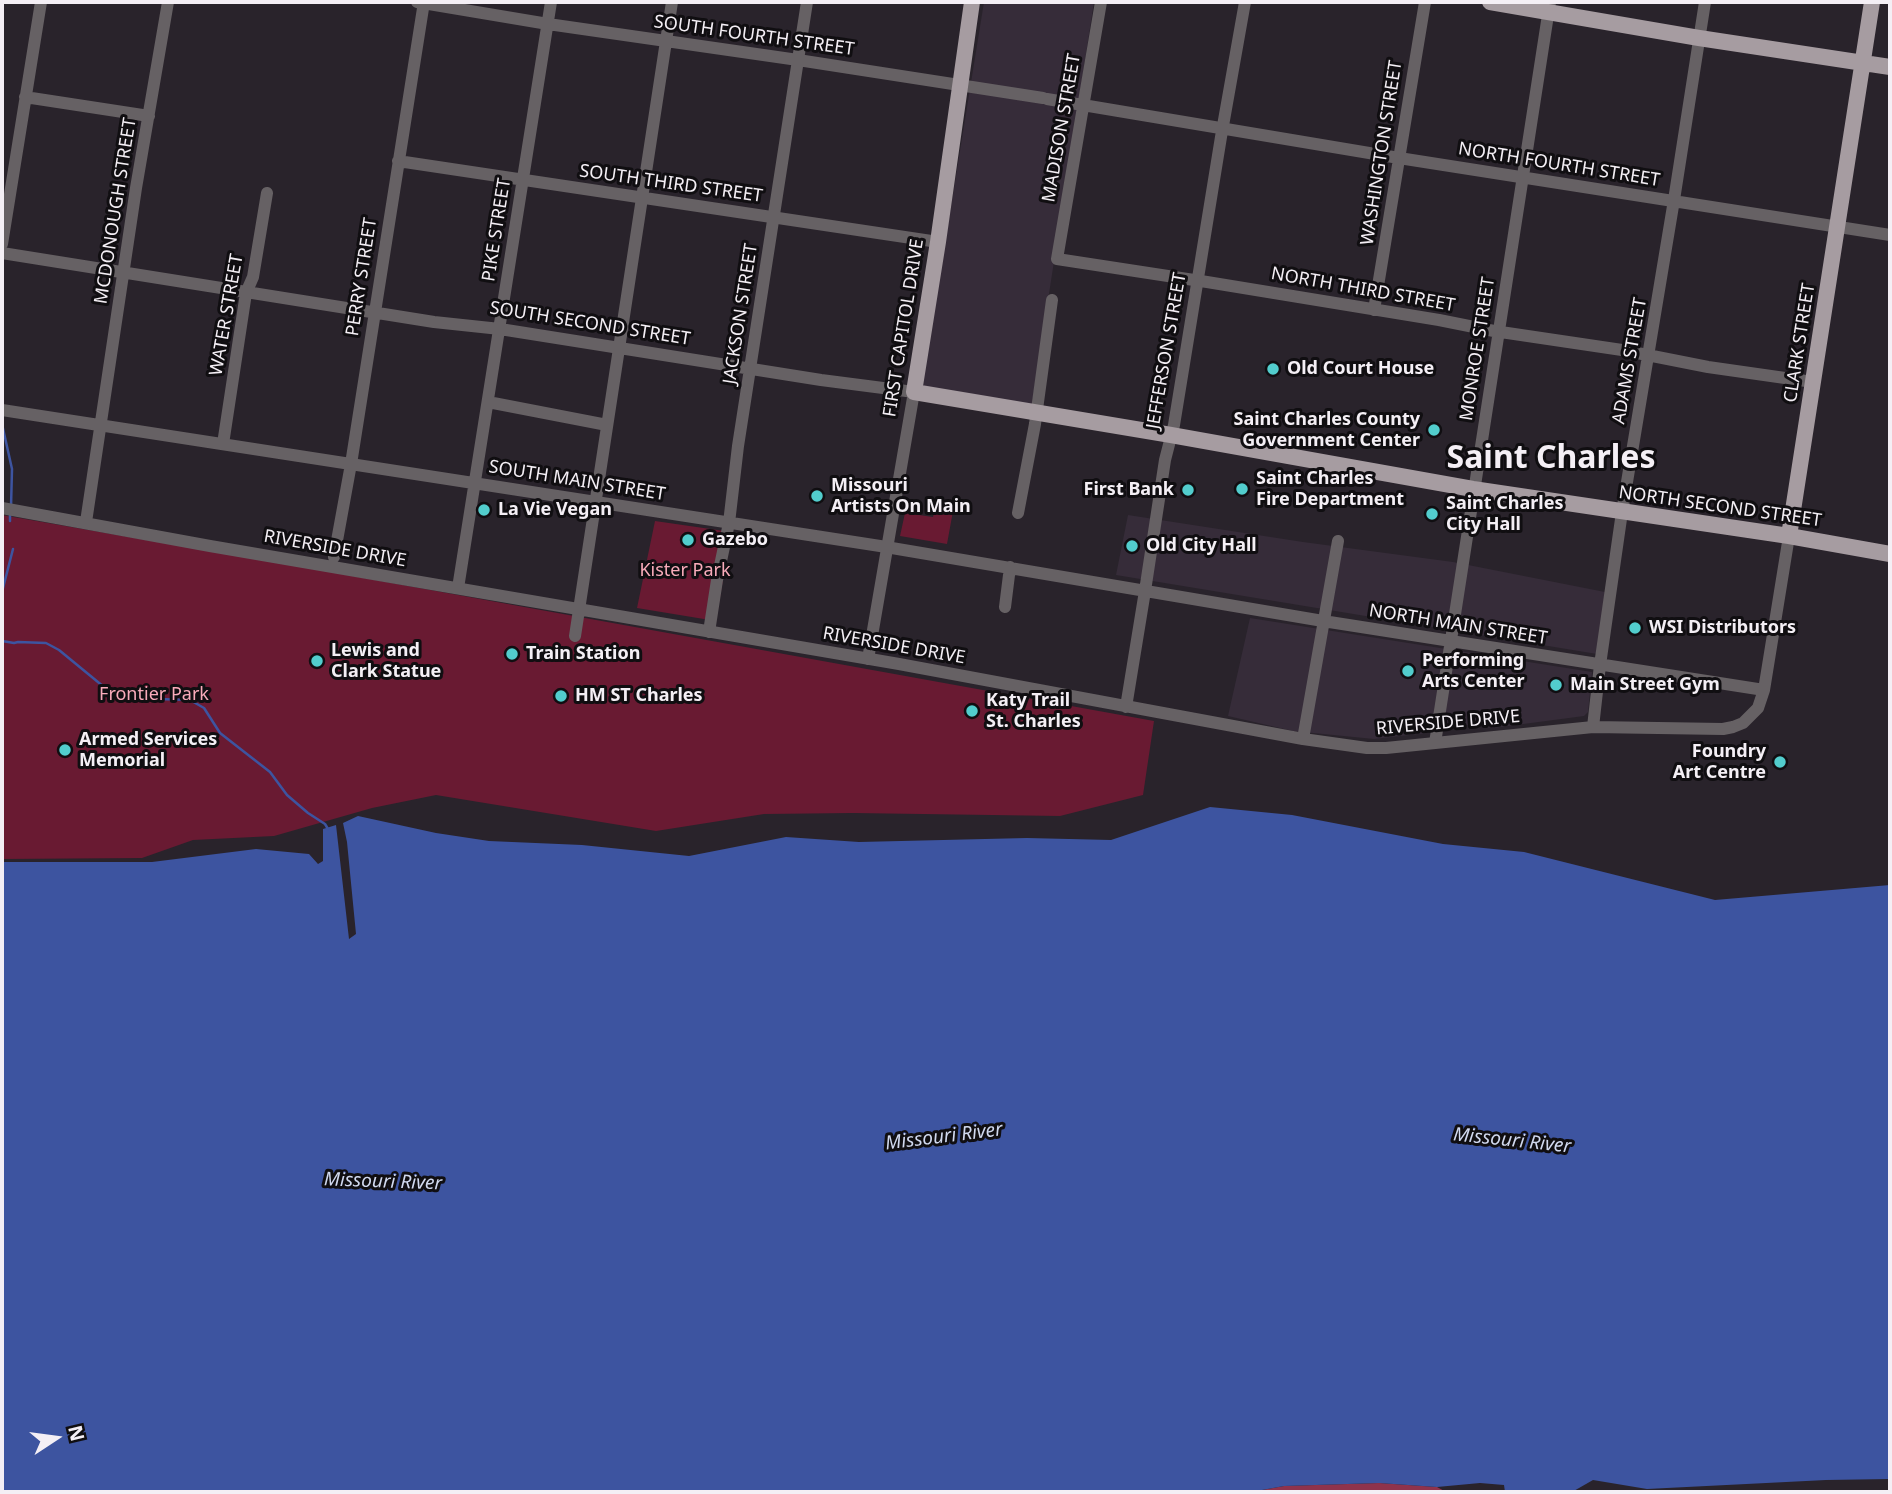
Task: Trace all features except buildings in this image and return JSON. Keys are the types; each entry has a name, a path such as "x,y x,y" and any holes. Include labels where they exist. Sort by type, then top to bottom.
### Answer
{"main road":[{"name":"FIRST CAPITOL DRIVE","path":"914,392 972,2"},
{"path":"1490,2 1549,7 1699,38 1890,67"},
{"name":"CLARK STREET","path":"1790,536 1872,2"},
{"name":"SOUTH SECOND STREET","path":"914,392 1171,435"},
{"name":"NORTH SECOND STREET","path":"1171,435 1473,489 1790,536 1890,554"}],"street":[{"path":"2,244 41,2"},
{"name":"MCDONOUGH STREET","path":"86,522 168,2"},
{"name":"SOUTH FOURTH STREET","path":"422,2 548,24 960,85 1222,129"},
{"name":"PERRY STREET","path":"334,557 351,464 422,2"},
{"name":"PIKE STREET","path":"458,588 551,2"},
{"path":"575,636 672,2"},
{"name":"JACKSON STREET","path":"709,632 729,523 738,446 807,2"},
{"name":"MADISON STREET","path":"1101,2 1057,259 1196,281"},
{"name":"JEFFERSON STREET","path":"1126,707 1164,460 1171,435 1245,2"},
{"name":"WASHINGTON STREET","path":"1374,310 1425,2"},
{"name":"ADAMS STREET","path":"1593,727 1622,512 1705,2"},
{"name":"MONROE STREET","path":"1435,743 1549,7"},
{"path":"25,97 149,116"},
{"name":"NORTH FOURTH STREET","path":"1222,129 1890,235"},
{"name":"SOUTH THIRD STREET","path":"398,161 938,242"},
{"name":"WATER STREET","path":"223,444 246,293 253,277 267,192"},
{"name":"SOUTH SECOND STREET","path":"2,253 434,323 500,329 846,384 914,392"},
{"name":"NORTH THIRD STREET","path":"1196,281 1813,382"},
{"path":"1018,513 1052,300"},
{"name":"FIRST CAPITOL DRIVE","path":"869,659 914,392"},
{"path":"488,402 607,425"},
{"name":"SOUTH MAIN STREET","path":"2,410 888,547 1145,591"},
{"name":"RIVERSIDE DRIVE","path":"2,508 869,659 1303,739 1367,748 1593,727 1723,729 1743,723 1751,716 1758,708 1765,690"},
{"name":"CLARK STREET","path":"1765,690 1790,536"},
{"path":"1303,739 1338,541"},
{"path":"1004,607 1010,567"},
{"name":"NORTH MAIN STREET","path":"1145,591 1765,690"}],"shaded area":[{"path":"984,2 1094,2 1032,404 922,386"},
{"path":"1128,515 1453,562 1605,592 1597,654 1116,575"},
{"path":"1250,618 1592,672 1588,712 1584,716 1493,728 1430,721 1427,733 1374,739 1293,731 1228,716"},
{"path":"1379,1483 1437,1487 1446,1492 1251,1492 1284,1486"}],"green space":[{"path":"935,508 953,511 947,544 900,536 905,513 933,517"},
{"name":"Frontier Park","path":"2,515 1154,721 1143,795 1060,816 764,814 656,831 436,795 372,808 274,836 193,840 142,858 2,859"},
{"name":"Kister Park","path":"655,521 731,532 716,621 637,608"}],"water":[{"name":"Missouri River","path":"1210,807 1292,815 1443,844 1524,852 1715,900 1890,885 1890,1479 1647,1489 1593,1480 1572,1492 1505,1492 1504,1485 1480,1483 1437,1487 1379,1483 1284,1486 1251,1492 2,1492 2,862 152,862 256,849 309,854 318,864 323,861 323,829 336,825 349,939 356,934 343,823 358,816 489,841 582,845 689,856 786,837 859,842 1027,838 1111,840"}],"waterway":[{"path":"2,424 12,469 11,507"},
{"path":"10,513 10,521"},
{"path":"2,592 13,549"},
{"path":"2,641 46,643 59,650 104,687 125,698 190,700 204,708 220,733 270,772 287,795 328,829"}],"place":[{"name":"Old Court House","path":"1273,369"},
{"name":"Saint Charles County Government Center","path":"1434,430"},
{"name":"Saint Charles Fire Department","path":"1242,489"},
{"name":"First Bank","path":"1188,490"},
{"name":"Missouri Artists On Main","path":"817,496"},
{"name":"La Vie Vegan","path":"484,510"},
{"name":"Saint Charles City Hall","path":"1432,514"},
{"name":"Gazebo","path":"688,540"},
{"name":"Old City Hall","path":"1132,546"},
{"name":"WSI Distributors","path":"1635,628"},
{"name":"Train Station","path":"512,654"},
{"name":"Lewis and Clark Statue","path":"317,661"},
{"name":"Performing Arts Center","path":"1408,671"},
{"name":"Main Street Gym","path":"1556,685"},
{"name":"HM ST Charles","path":"561,696"},
{"name":"Katy Trail St. Charles","path":"972,711"},
{"name":"Armed Services Memorial","path":"65,750"},
{"name":"Foundry Art Centre","path":"1780,762"}],"district":[{"name":"Saint Charles","path":"1551,459"}]}
